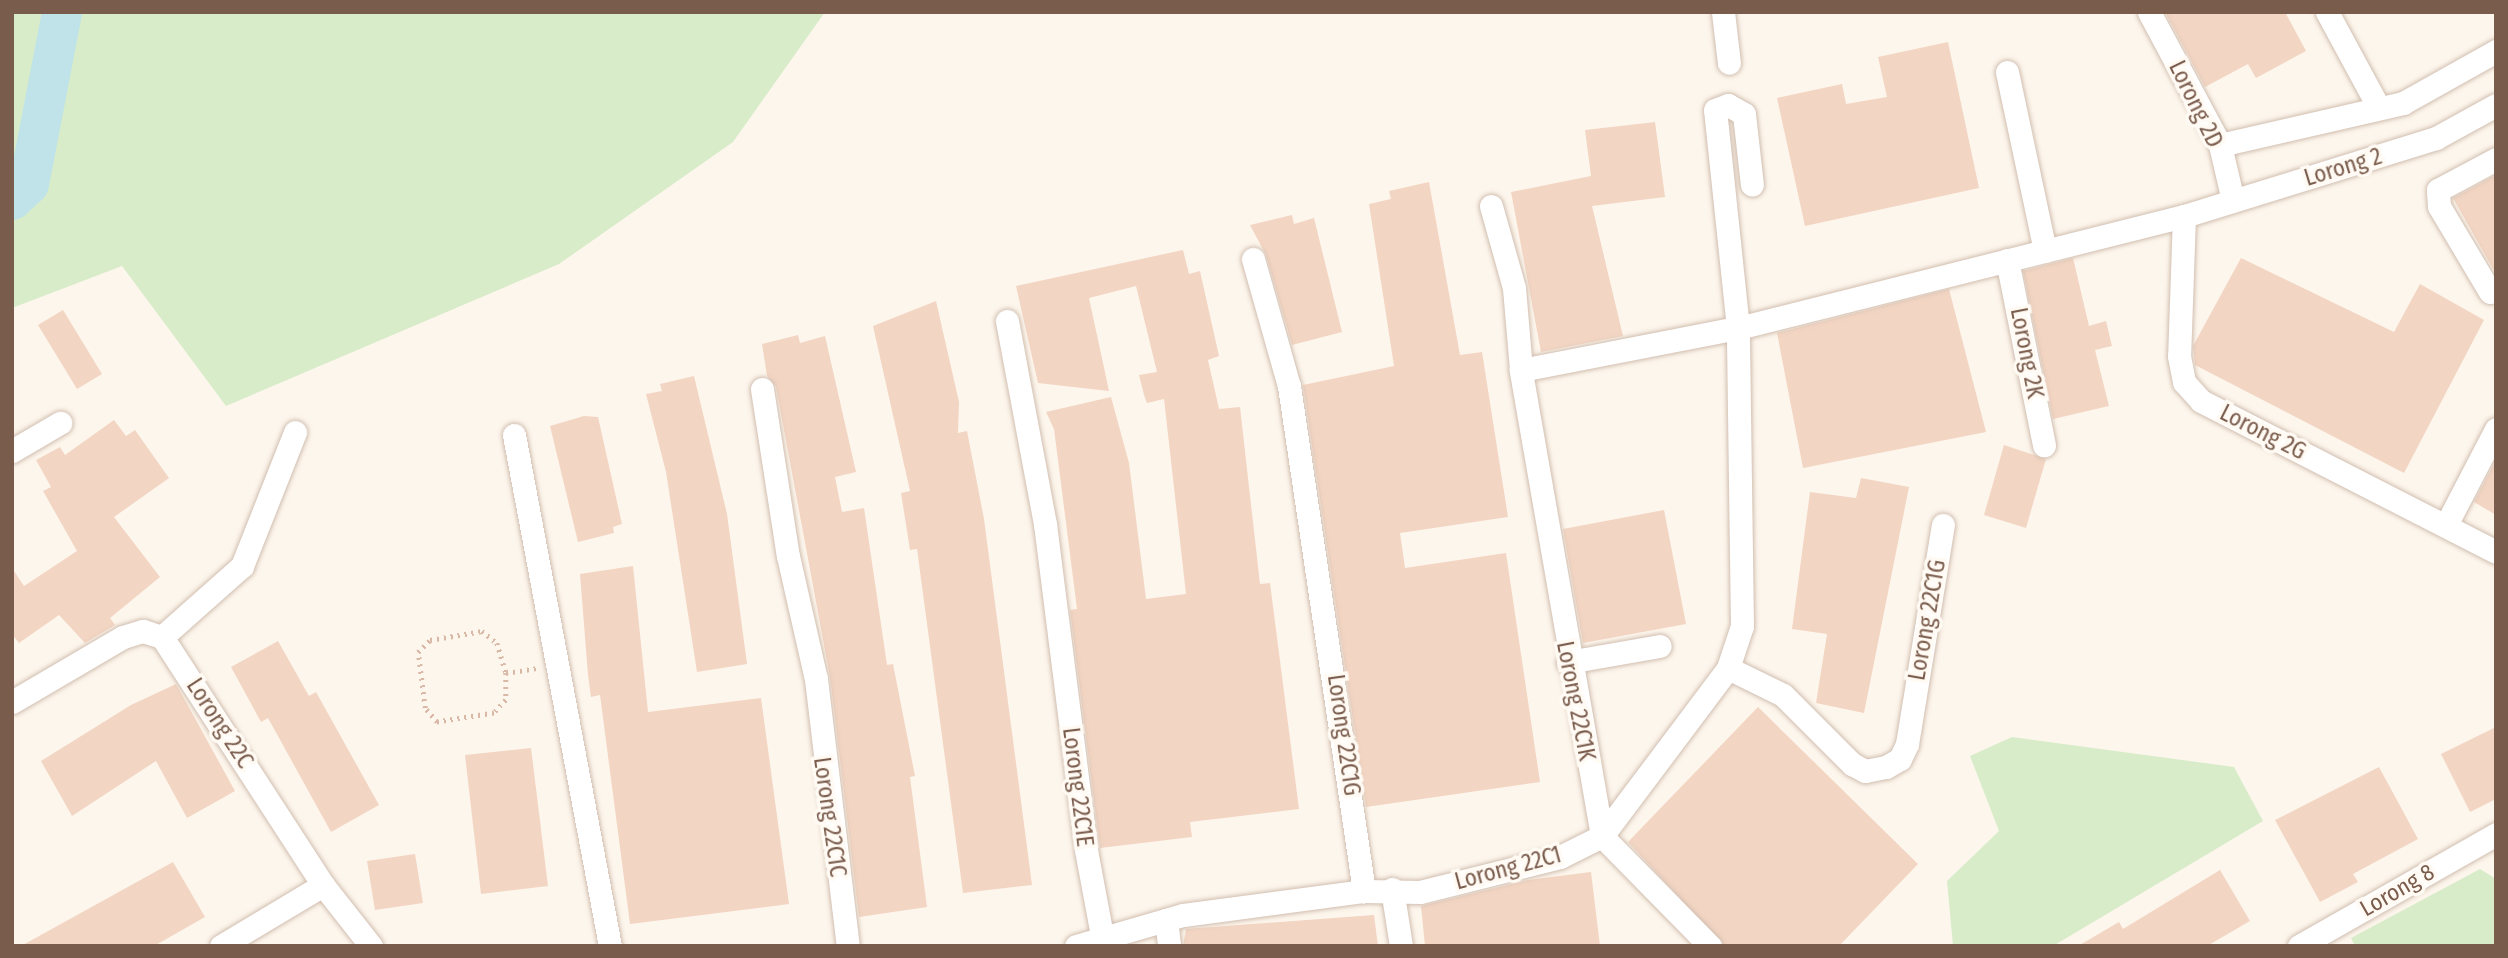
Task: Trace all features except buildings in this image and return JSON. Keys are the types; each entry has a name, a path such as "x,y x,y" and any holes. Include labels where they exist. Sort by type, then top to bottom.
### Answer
{"street":[{"path":"1723,12 1729,63"},
{"name":"Lorong 2D","path":"2149,12 2220,145 2233,201"},
{"path":"2327,12 2379,108"},
{"path":"2220,145 2403,103 2496,51"},
{"path":"2007,72 2045,251"},
{"name":"Lorong 22C1","path":"1076,946 1166,920 1364,891 1392,889 1420,892 1560,857 1601,836 1728,668 1742,626 1738,328 1715,110 1728,105 1744,114 1752,185"},
{"name":"Lorong 2","path":"1521,370 1738,328 2184,216 2436,138 2496,105"},
{"path":"2490,292 2439,206 2438,190 2496,159"},
{"name":"Lorong 22C1K","path":"1491,206 1514,288 1521,370 1568,662 1601,836"},
{"name":"Lorong 2G","path":"2184,216 2184,382 2201,401 2496,552"},
{"name":"Lorong 22C1G","path":"1253,259 1289,386 1321,580 1364,891"},
{"name":"Lorong 2K","path":"2007,260 2045,445"},
{"name":"Lorong 22C1E","path":"1007,321 1045,524 1059,638 1104,940"},
{"name":"Lorong 22C1C","path":"762,389 788,556 816,679 812,688 848,946"},
{"path":"12,451 60,423"},
{"path":"2446,525 2496,429"},
{"path":"13,700 123,637 143,631 162,637 242,566 295,432"},
{"path":"514,435 558,670 593,832 610,946"},
{"name":"Lorong 22C1G","path":"1728,668 1783,695 1865,771 1900,759 1911,715 1943,525"},
{"name":"Lorong 22C","path":"162,637 323,885 370,946"},
{"path":"1568,662 1660,646"},
{"name":"Lorong 8","path":"2299,946 2496,834"},
{"path":"1601,836 1710,946"},
{"path":"221,946 323,885"},
{"path":"1392,889 1401,946"},
{"path":"1166,920 1169,946"}],"path":[{"path":"482,631 497,643 506,673 506,700 494,713 437,722 425,708 418,652 430,640 482,631"},
{"path":"506,673 558,670"}],"green space":[{"path":"12,12 825,12 733,142 559,264 226,406 122,266 12,308"},
{"path":"2012,737 2234,767 2263,821 2053,946 1953,946 1947,881 1999,831 1970,756"},
{"path":"2480,869 2496,879 2496,946 2355,946 2351,938"}],"waterway":[{"path":"12,200 29,184 62,12"}]}
